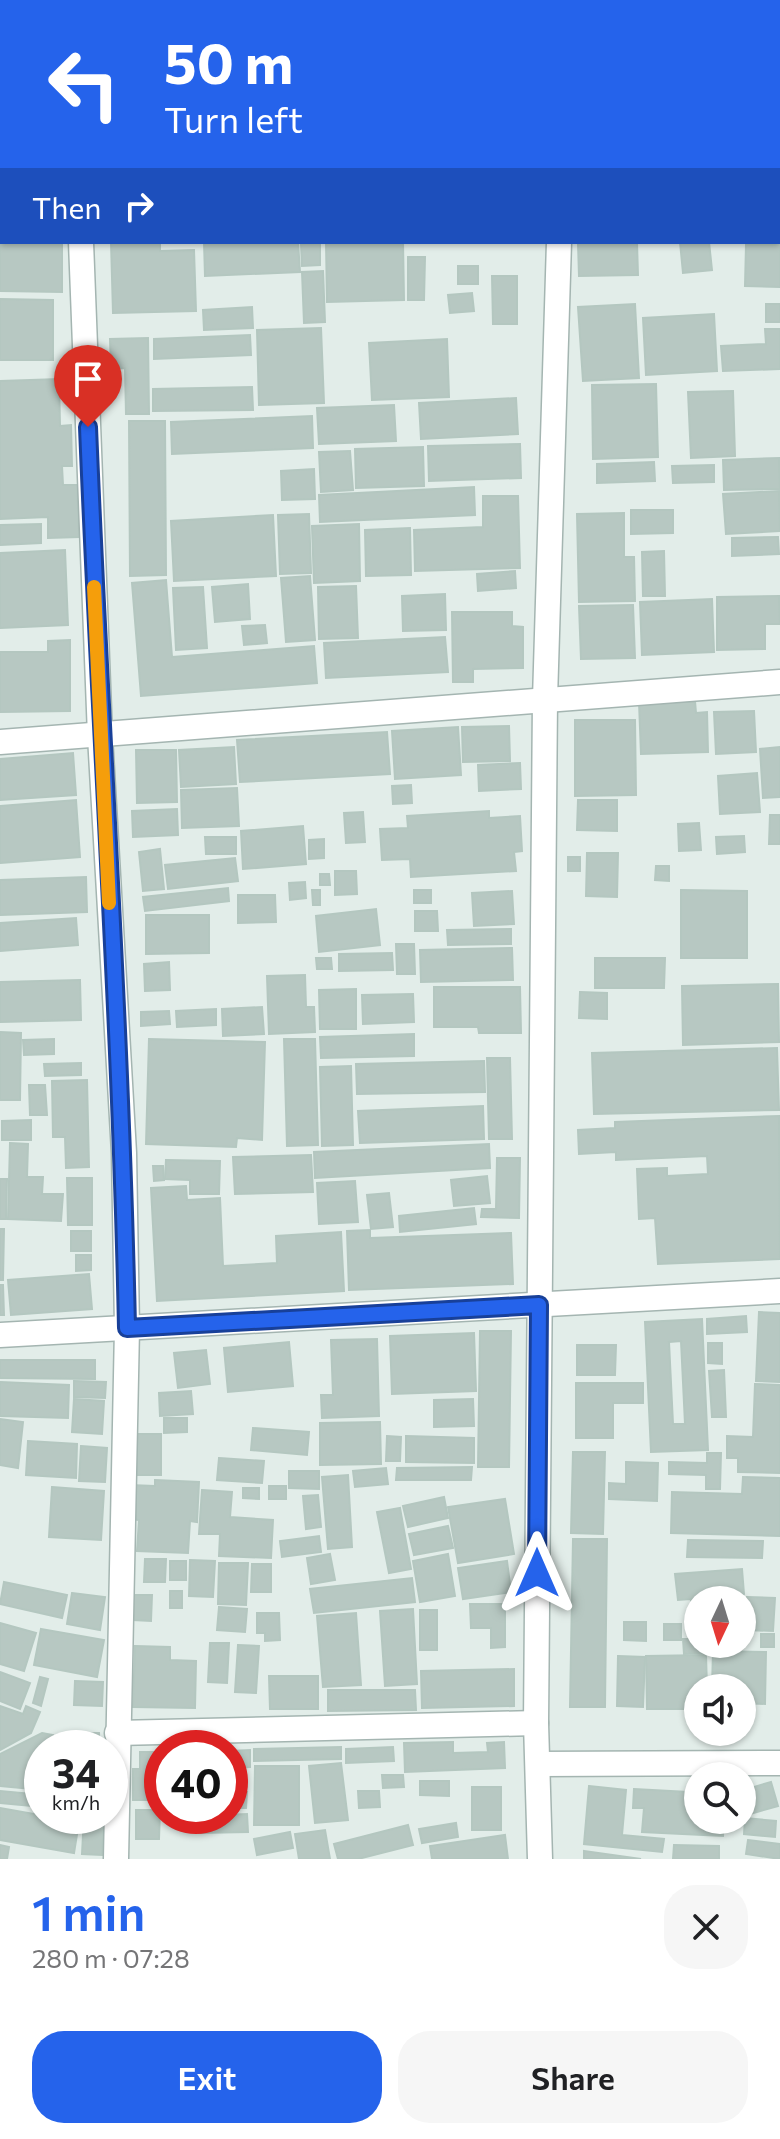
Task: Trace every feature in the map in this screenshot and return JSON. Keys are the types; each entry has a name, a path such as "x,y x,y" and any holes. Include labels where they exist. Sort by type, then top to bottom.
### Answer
{"street":[{"path":"81,244 100,736 124,1153 127,1328 117,1730"},
{"path":"540,1859 536,1723 545,699 559,244"},
{"path":"0,742 780,682"},
{"path":"0,1335 780,1291"},
{"path":"128,1733 536,1723"},
{"path":"538,1764 780,1763"},
{"path":"116,1834 116,1859"}],"building":[{"path":"0,244 62,244 62,292 0,291"},
{"path":"111,244 160,244 160,251 194,250 196,311 113,313"},
{"path":"204,244 298,244 300,272 205,276"},
{"path":"301,244 320,244 320,265 302,266"},
{"path":"326,244 403,244 404,300 327,302"},
{"path":"578,244 637,244 638,275 579,276"},
{"path":"680,244 709,244 712,270 683,273"},
{"path":"746,245 780,245 780,287 745,286"},
{"path":"408,257 425,257 424,300 408,300"},
{"path":"458,266 478,266 478,284 458,284"},
{"path":"323,271 325,322 304,323 302,272"},
{"path":"492,276 517,276 517,324 493,324"},
{"path":"472,293 474,311 450,313 448,295"},
{"path":"0,299 53,300 53,360 0,360"},
{"path":"635,304 639,378 583,381 578,307"},
{"path":"766,304 780,304 780,322 766,322"},
{"path":"252,307 253,328 204,330 203,310"},
{"path":"714,314 717,371 646,375 643,318"},
{"path":"321,328 324,403 259,405 257,330"},
{"path":"765,329 780,329 780,369 723,371 721,346 766,344"},
{"path":"250,335 251,355 154,359 154,339"},
{"path":"148,338 149,414 126,414 125,368 111,369 110,339"},
{"path":"447,339 449,397 372,400 369,343"},
{"path":"59,379 60,426 71,425 72,466 62,466 63,485 77,485 79,537 48,538 48,517 0,519 0,381"},
{"path":"656,384 658,457 593,459 592,385"},
{"path":"252,387 253,410 153,411 153,389"},
{"path":"733,391 735,456 691,458 688,392"},
{"path":"516,398 518,434 421,439 419,403"},
{"path":"394,405 396,441 319,444 317,408"},
{"path":"312,416 313,448 172,454 171,422"},
{"path":"129,421 165,421 166,575 130,576"},
{"path":"520,444 521,478 429,481 428,446"},
{"path":"423,447 424,486 356,488 355,449"},
{"path":"350,451 353,490 321,492 319,452"},
{"path":"779,458 780,489 724,490 723,460"},
{"path":"654,462 655,481 597,483 597,464"},
{"path":"714,465 714,482 673,483 672,466"},
{"path":"314,469 315,499 282,500 281,471"},
{"path":"474,487 475,515 320,522 319,495"},
{"path":"779,491 780,531 726,534 723,494"},
{"path":"483,496 518,496 520,568 415,571 414,530 483,527"},
{"path":"631,510 673,510 673,533 631,534"},
{"path":"624,513 624,557 634,557 635,601 579,602 577,514"},
{"path":"309,514 311,573 280,574 278,515"},
{"path":"273,515 276,576 174,581 171,521"},
{"path":"41,524 41,543 0,545 0,525"},
{"path":"359,524 360,581 314,583 312,526"},
{"path":"410,528 411,575 366,576 365,530"},
{"path":"778,537 779,554 732,556 732,538"},
{"path":"65,550 68,625 0,628 0,553"},
{"path":"664,551 665,596 643,596 642,552"},
{"path":"515,571 516,588 478,591 477,574"},
{"path":"310,576 315,640 286,642 281,578"},
{"path":"166,580 172,657 314,646 317,683 141,696 132,583"},
{"path":"248,584 250,619 215,622 212,587"},
{"path":"356,586 358,638 319,639 318,587"},
{"path":"203,587 207,648 176,650 173,588"},
{"path":"445,594 446,630 403,631 402,596"},
{"path":"779,596 780,624 765,624 765,649 717,650 717,597"},
{"path":"712,599 714,652 642,655 640,602"},
{"path":"633,605 635,658 581,659 579,606"},
{"path":"452,612 512,612 512,626 523,627 523,668 473,669 473,682 453,682"},
{"path":"265,625 267,643 244,645 242,626"},
{"path":"445,637 448,672 326,678 324,643"},
{"path":"70,640 70,711 0,712 0,652 48,652 48,641"},
{"path":"695,701 696,713 707,712 708,752 641,754 639,702"},
{"path":"754,711 756,752 716,754 714,712"},
{"path":"575,720 635,720 636,795 575,796"},
{"path":"509,726 510,761 463,762 462,727"},
{"path":"458,727 461,775 395,779 392,731"},
{"path":"387,732 390,774 240,782 237,740"},
{"path":"234,747 236,784 181,787 179,750"},
{"path":"780,747 780,797 763,798 760,749"},
{"path":"136,750 176,750 177,802 137,803"},
{"path":"73,753 76,795 0,800 0,759"},
{"path":"520,763 521,789 479,791 478,765"},
{"path":"757,773 760,812 720,814 718,776"},
{"path":"411,785 412,803 393,804 392,786"},
{"path":"237,788 239,826 182,828 181,790"},
{"path":"76,800 80,857 0,863 0,806"},
{"path":"578,800 617,800 617,831 577,830"},
{"path":"177,809 178,835 133,837 132,811"},
{"path":"489,811 489,818 520,816 522,851 514,852 516,871 411,877 410,859 382,860 380,829 408,828 407,816"},
{"path":"363,812 365,842 346,843 344,813"},
{"path":"770,815 780,815 780,844 769,844"},
{"path":"699,823 701,850 679,851 678,824"},
{"path":"303,826 306,864 243,869 241,831"},
{"path":"744,836 745,852 717,854 716,837"},
{"path":"205,837 236,837 236,854 206,854"},
{"path":"324,839 324,858 309,859 309,840"},
{"path":"160,849 164,889 143,891 139,852"},
{"path":"587,853 618,853 617,897 586,896"},
{"path":"568,857 580,857 580,871 568,871"},
{"path":"235,858 238,881 168,889 165,865"},
{"path":"656,866 669,866 669,881 655,880"},
{"path":"335,871 356,871 357,894 335,895"},
{"path":"320,874 329,874 330,885 320,885"},
{"path":"86,877 87,912 0,915 0,880"},
{"path":"305,882 306,898 290,900 289,883"},
{"path":"228,888 229,901 145,911 143,897"},
{"path":"312,890 320,890 320,905 313,905"},
{"path":"414,890 431,890 431,903 414,903"},
{"path":"681,890 747,891 747,958 681,958"},
{"path":"512,891 514,924 474,926 472,893"},
{"path":"238,895 275,895 276,922 238,923"},
{"path":"376,909 380,945 319,952 316,916"},
{"path":"415,911 437,911 438,931 415,931"},
{"path":"146,915 209,915 209,953 146,954"},
{"path":"76,918 78,945 0,951 0,923"},
{"path":"511,929 511,944 448,945 447,930"},
{"path":"396,944 414,944 415,974 397,974"},
{"path":"512,948 513,980 421,982 420,950"},
{"path":"392,953 393,970 339,971 339,954"},
{"path":"316,958 331,958 332,969 317,969"},
{"path":"595,958 665,958 664,988 595,988"},
{"path":"169,962 170,990 145,991 144,964"},
{"path":"305,975 306,1007 314,1007 315,1032 269,1034 267,976"},
{"path":"80,980 81,1020 0,1022 0,982"},
{"path":"778,984 779,1042 683,1045 682,986"},
{"path":"434,987 520,987 521,1033 479,1033 478,1027 434,1027"},
{"path":"356,989 356,1029 320,1029 319,990"},
{"path":"580,992 607,993 607,1019 579,1018"},
{"path":"413,994 414,1022 363,1024 362,995"},
{"path":"262,1007 264,1034 223,1036 222,1009"},
{"path":"216,1009 216,1025 177,1027 176,1011"},
{"path":"169,1011 170,1024 141,1026 141,1012"},
{"path":"0,1032 21,1033 20,1100 0,1100"},
{"path":"414,1034 414,1056 321,1058 320,1037"},
{"path":"54,1039 54,1054 24,1055 23,1040"},
{"path":"149,1039 265,1042 262,1140 237,1138 236,1147 146,1144"},
{"path":"284,1039 315,1039 318,1145 287,1146"},
{"path":"777,1048 779,1110 594,1114 592,1053"},
{"path":"487,1058 510,1058 512,1139 489,1139"},
{"path":"484,1061 485,1092 357,1094 356,1064"},
{"path":"81,1063 81,1075 45,1076 44,1064"},
{"path":"351,1066 353,1145 322,1146 320,1067"},
{"path":"87,1080 89,1167 66,1168 65,1137 53,1137 52,1081"},
{"path":"29,1085 45,1085 47,1115 30,1115"},
{"path":"483,1106 484,1139 360,1143 358,1111"},
{"path":"779,1116 780,1259 658,1264 655,1218 639,1219 637,1169 667,1168 667,1176 708,1174 707,1156 616,1160 616,1152 579,1154 578,1130 615,1128 615,1122"},
{"path":"31,1120 31,1140 2,1140 2,1121"},
{"path":"10,1143 28,1144 27,1177 43,1177 42,1194 63,1194 61,1221 8,1219"},
{"path":"489,1144 490,1168 315,1178 314,1152"},
{"path":"311,1155 313,1192 235,1194 233,1157"},
{"path":"497,1158 520,1158 519,1218 481,1217 482,1209 496,1209"},
{"path":"166,1160 220,1161 219,1194 190,1194 190,1180 165,1179"},
{"path":"153,1166 163,1166 164,1180 154,1181"},
{"path":"487,1176 490,1203 454,1206 451,1180"},
{"path":"67,1178 92,1178 92,1225 68,1225"},
{"path":"0,1179 7,1179 6,1219 0,1219"},
{"path":"355,1181 358,1222 319,1224 317,1183"},
{"path":"186,1186 187,1200 220,1198 223,1266 277,1263 276,1236 341,1232 344,1291 157,1301 151,1188"},
{"path":"389,1193 393,1227 371,1229 367,1195"},
{"path":"474,1208 476,1224 400,1232 399,1216"},
{"path":"0,1229 4,1229 3,1280 0,1280"},
{"path":"370,1230 370,1238 511,1233 513,1284 349,1290 347,1231"},
{"path":"71,1231 91,1231 91,1251 71,1251"},
{"path":"76,1255 91,1255 91,1270 76,1271"},
{"path":"89,1274 92,1309 11,1315 8,1280"},
{"path":"0,1285 3,1285 4,1315 0,1315"},
{"path":"759,1312 780,1313 780,1382 756,1381"},
{"path":"746,1316 747,1332 707,1334 707,1319"},
{"path":"702,1319 708,1450 651,1452 645,1322","holes":["681,1341 685,1424 673,1424 669,1342"]},
{"path":"480,1331 511,1331 509,1467 478,1467"},
{"path":"474,1333 476,1391 392,1394 390,1336"},
{"path":"377,1339 379,1416 322,1418 321,1395 333,1395 331,1340"},
{"path":"289,1342 293,1386 228,1392 224,1348"},
{"path":"708,1343 722,1343 722,1364 708,1363"},
{"path":"577,1345 616,1345 615,1375 577,1375"},
{"path":"206,1350 210,1384 178,1388 174,1353"},
{"path":"0,1360 95,1360 95,1379 0,1378"},
{"path":"724,1370 726,1417 712,1417 709,1371"},
{"path":"74,1381 106,1382 105,1398 74,1397"},
{"path":"0,1382 69,1385 68,1418 0,1416"},
{"path":"576,1383 643,1383 643,1403 613,1403 613,1438 576,1438"},
{"path":"755,1384 780,1385 780,1473 738,1472 738,1458 727,1458 727,1436 753,1437"},
{"path":"191,1391 193,1414 160,1416 159,1393"},
{"path":"74,1399 104,1401 102,1434 72,1432"},
{"path":"473,1399 474,1426 434,1427 434,1400"},
{"path":"164,1418 187,1418 187,1432 164,1433"},
{"path":"0,1419 23,1422 18,1468 0,1465"},
{"path":"380,1422 381,1464 320,1465 320,1423"},
{"path":"253,1428 309,1432 307,1455 251,1450"},
{"path":"130,1434 161,1434 161,1475 130,1475"},
{"path":"387,1436 401,1437 400,1461 386,1461"},
{"path":"406,1436 474,1438 474,1463 406,1462"},
{"path":"28,1441 77,1444 76,1478 26,1475"},
{"path":"81,1446 107,1448 105,1482 79,1481"},
{"path":"573,1452 605,1452 603,1534 571,1533"},
{"path":"707,1453 721,1453 720,1489 706,1489 706,1475 669,1474 669,1462 707,1463"},
{"path":"219,1458 264,1461 262,1483 217,1480"},
{"path":"626,1462 658,1463 657,1501 609,1499 609,1483 626,1484"},
{"path":"472,1467 471,1480 396,1480 397,1468"},
{"path":"386,1468 388,1484 355,1487 353,1471"},
{"path":"289,1471 319,1471 319,1489 289,1488"},
{"path":"348,1475 352,1547 328,1549 322,1477"},
{"path":"743,1477 780,1478 780,1536 671,1533 672,1492 742,1494"},
{"path":"155,1480 199,1482 197,1522 190,1521 188,1553 137,1551 139,1520 128,1519 130,1485 155,1486"},
{"path":"269,1486 286,1486 286,1499 269,1499"},
{"path":"52,1487 104,1491 101,1540 49,1537"},
{"path":"243,1488 259,1488 259,1499 243,1498"},
{"path":"202,1490 232,1492 230,1517 273,1520 271,1558 219,1556 220,1534 199,1534"},
{"path":"318,1495 321,1527 306,1529 303,1496"},
{"path":"444,1497 448,1518 408,1527 403,1506"},
{"path":"505,1499 514,1554 458,1563 448,1507"},
{"path":"400,1508 411,1569 389,1573 377,1512"},
{"path":"448,1526 453,1548 414,1555 409,1534"},
{"path":"319,1536 321,1552 282,1557 280,1541"},
{"path":"573,1539 607,1539 605,1707 570,1707"},
{"path":"688,1540 763,1541 762,1558 687,1557"},
{"path":"330,1554 335,1580 311,1584 307,1558"},
{"path":"448,1554 455,1596 420,1602 413,1561"},
{"path":"145,1559 166,1559 165,1582 144,1582"},
{"path":"190,1560 215,1561 213,1597 189,1596"},
{"path":"170,1561 186,1561 186,1580 170,1580"},
{"path":"507,1561 511,1592 463,1599 458,1568"},
{"path":"219,1563 248,1563 246,1605 218,1604"},
{"path":"252,1564 271,1564 271,1592 251,1592"},
{"path":"742,1569 743,1586 684,1586 684,1600 678,1600 675,1574"},
{"path":"412,1578 415,1602 314,1613 310,1589"},
{"path":"4,1582 67,1595 62,1618 0,1604"},
{"path":"170,1591 182,1591 182,1608 170,1608"},
{"path":"72,1593 105,1597 100,1630 67,1624"},
{"path":"134,1595 152,1595 151,1621 133,1620"},
{"path":"756,1597 775,1598 773,1631 756,1630"},
{"path":"470,1604 505,1604 505,1647 491,1648 491,1628 471,1628"},
{"path":"219,1607 247,1609 245,1632 217,1630"},
{"path":"413,1609 417,1684 385,1686 380,1611"},
{"path":"420,1610 437,1610 437,1650 420,1650"},
{"path":"257,1613 279,1613 280,1640 265,1641 265,1633 257,1633"},
{"path":"356,1613 361,1685 323,1687 317,1616"},
{"path":"624,1622 646,1622 646,1641 624,1640"},
{"path":"0,1623 36,1633 24,1671 0,1664"},
{"path":"664,1624 681,1624 681,1640 664,1640"},
{"path":"41,1629 104,1640 97,1677 34,1665"},
{"path":"761,1634 774,1634 774,1647 761,1647"},
{"path":"210,1643 229,1643 227,1683 208,1682"},
{"path":"238,1645 259,1646 256,1693 235,1692"},
{"path":"135,1646 170,1647 170,1660 196,1661 195,1708 133,1707"},
{"path":"756,1652 766,1652 765,1704 756,1704 756,1674 712,1674 713,1658 756,1658"},
{"path":"618,1656 645,1657 643,1707 617,1706"},
{"path":"646,1656 706,1658 707,1674 684,1674 684,1709 647,1709"},
{"path":"514,1669 514,1706 422,1708 421,1671"},
{"path":"0,1672 30,1683 20,1709 0,1701"},
{"path":"269,1676 318,1676 318,1709 270,1709"},
{"path":"40,1677 48,1679 41,1706 33,1703"},
{"path":"75,1681 103,1682 102,1706 74,1705"},
{"path":"328,1690 415,1690 416,1710 328,1711"},
{"path":"0,1706 23,1714 26,1706 40,1712 32,1730 24,1730 24,1737 0,1750"},
{"path":"24,1742 24,1788 0,1786 0,1754"},
{"path":"453,1742 453,1753 488,1752 487,1743 504,1742 505,1768 405,1772 404,1743"},
{"path":"341,1747 341,1759 254,1761 254,1749"},
{"path":"393,1747 394,1761 346,1763 346,1749"},
{"path":"140,1752 144,1752 144,1800 133,1800 133,1769 140,1769"},
{"path":"341,1763 348,1820 315,1823 309,1766"},
{"path":"255,1766 299,1766 299,1825 254,1825"},
{"path":"382,1775 403,1775 404,1787 383,1788"},
{"path":"420,1781 449,1781 449,1796 420,1795"},
{"path":"771,1782 778,1806 756,1812 756,1786"},
{"path":"589,1786 626,1790 622,1835 664,1839 662,1852 584,1844"},
{"path":"472,1787 501,1787 501,1830 472,1830"},
{"path":"634,1789 684,1792 684,1834 723,1836 642,1832 644,1808 633,1808"},
{"path":"0,1791 24,1793 24,1805 0,1803"},
{"path":"358,1791 379,1791 380,1807 359,1808"},
{"path":"0,1808 24,1812 24,1834 77,1834 74,1853 0,1840"},
{"path":"136,1810 144,1810 144,1834 159,1834 159,1839 136,1839"},
{"path":"756,1819 776,1821 775,1837 744,1834 756,1834"},
{"path":"456,1823 458,1837 422,1843 419,1829"},
{"path":"408,1825 413,1845 358,1859 338,1859 334,1844"},
{"path":"325,1830 330,1859 299,1859 295,1834"},
{"path":"290,1832 293,1848 257,1855 254,1839"},
{"path":"83,1834 103,1834 102,1855 82,1854"},
{"path":"505,1835 508,1859 432,1859 430,1846"},
{"path":"748,1840 780,1844 780,1859 746,1854"},
{"path":"0,1845 9,1847 7,1859 0,1859"},
{"path":"674,1845 719,1846 719,1859 673,1859"},
{"path":"584,1851 641,1859 584,1859"}],"slow traffic":[{"path":"94,587 109,903"}],"route":[{"path":"88,427 100,736 124,1153 127,1328 539,1305 537,1573"}]}
